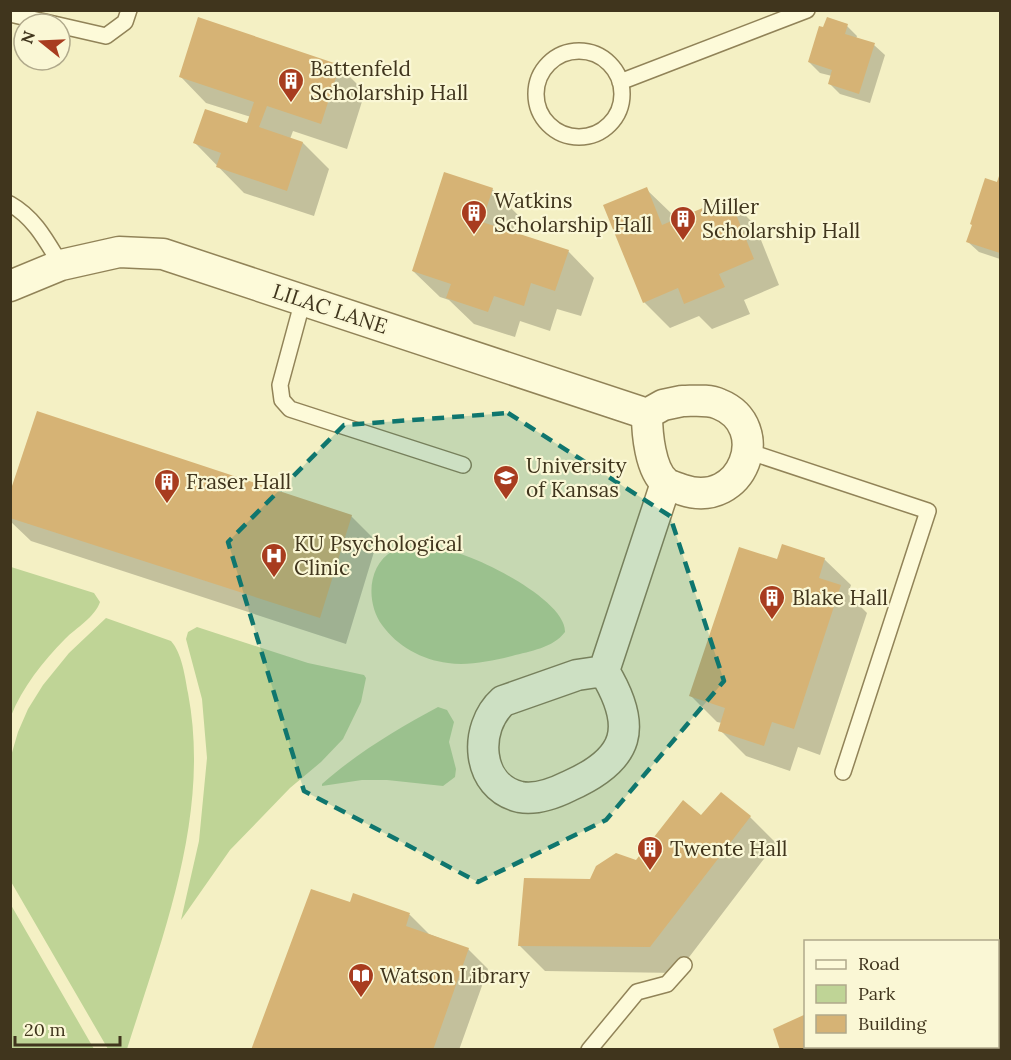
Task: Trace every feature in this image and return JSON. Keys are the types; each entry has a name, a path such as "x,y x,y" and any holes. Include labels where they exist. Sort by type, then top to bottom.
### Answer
{"street":[{"name":"LILAC LANE","path":"10,286 62,265 119,252 163,254 647,414"},
{"path":"682,401 718,404 732,412 741,423 747,436 747,451 744,465 737,477 726,487 698,493 666,483 656,469 647,437 647,414 663,405 682,401"},
{"path":"604,671 577,675 503,702 494,710 487,723 483,755 487,770 507,792 520,797 534,798 559,791 592,776 618,750 624,737 622,705 604,671 666,483"}],"lane":[{"path":"10,14 106,36 125,22 129,10"},
{"path":"620,82 807,10"},
{"path":"580,51 605,60 615,70 620,82 622,97 619,111 611,124 599,133 585,137 571,137 556,131 546,122 538,108 537,85 544,68 554,59 567,53 580,51"},
{"path":"10,204 22,210 35,223 62,265"},
{"path":"303,300 280,385 282,400 290,409 463,465"},
{"path":"747,451 928,511 843,772"},
{"path":"589,1050 637,992 667,984 684,965"}],"highlighted area":[{"path":"508,413 670,516 724,681 606,820 478,882 304,791 228,542 344,425"}],"green space":[{"path":"424,545 464,555 511,577 554,609 562,621 565,632 554,642 541,648 504,658 464,664 429,659 411,651 388,633 382,625 373,606 372,585 378,565 384,557 401,548"},
{"path":"11,567 94,593 100,602 90,617 65,639 41,666 21,695 11,716"},
{"path":"106,618 171,641 175,646 188,693 193,738 193,784 180,874 127,1049 108,1049 10,880 11,756 18,732 28,709 43,685 69,653"},
{"path":"197,627 308,663 364,675 366,678 361,702 343,739 321,762 290,788 230,850 181,920 199,841 207,758 202,699 186,639 188,632"},
{"path":"438,707 447,710 454,722 449,742 456,769 455,777 443,786 387,780 362,780 322,786 363,752"},
{"path":"11,905 94,1049 11,1049"}],"building":[{"name":"Battenfeld Scholarship Hall","path":"198,17 340,65 321,124 267,106 259,127 303,142 287,191 216,167 221,153 193,143 205,109 247,123 254,102 179,77"},
{"path":"827,17 848,24 845,34 875,43 859,94 828,84 832,70 808,62 819,26 823,27"},
{"name":"Watkins Scholarship Hall","path":"444,172 493,188 482,222 569,250 555,291 531,283 524,306 494,296 488,312 446,298 451,284 412,271"},
{"path":"1000,173 1000,253 966,242 985,178 997,182"},
{"name":"Miller Scholarship Hall","path":"647,187 662,225 729,197 754,259 719,274 725,287 684,304 678,288 643,303 603,205"},
{"name":"Fraser Hall","path":"37,411 352,515 320,618 10,518 10,492"},
{"name":"Blake Hall","path":"782,544 825,558 819,578 841,585 794,729 772,722 764,746 718,731 725,708 689,696 739,547 777,559"},
{"name":"Twente Hall","path":"721,792 751,816 650,947 518,946 524,878 590,879 596,866 616,853 636,860 683,800 701,815"},
{"name":"Watson Library","path":"311,889 350,902 353,893 410,913 406,926 469,948 433,1050 251,1050"},
{"path":"804,1015 804,1048 866,1048 862,1050 780,1050 773,1029"}],"place":[{"name":"Battenfeld Scholarship Hall","path":"291,104"},
{"name":"Watkins Scholarship Hall","path":"474,236"},
{"name":"Miller Scholarship Hall","path":"683,242"},
{"name":"University of Kansas","path":"506,501"},
{"name":"Fraser Hall","path":"167,505"},
{"name":"KU Psychological Clinic","path":"274,579"},
{"name":"Blake Hall","path":"772,621"},
{"name":"Twente Hall","path":"650,872"},
{"name":"Watson Library","path":"361,999"}]}
